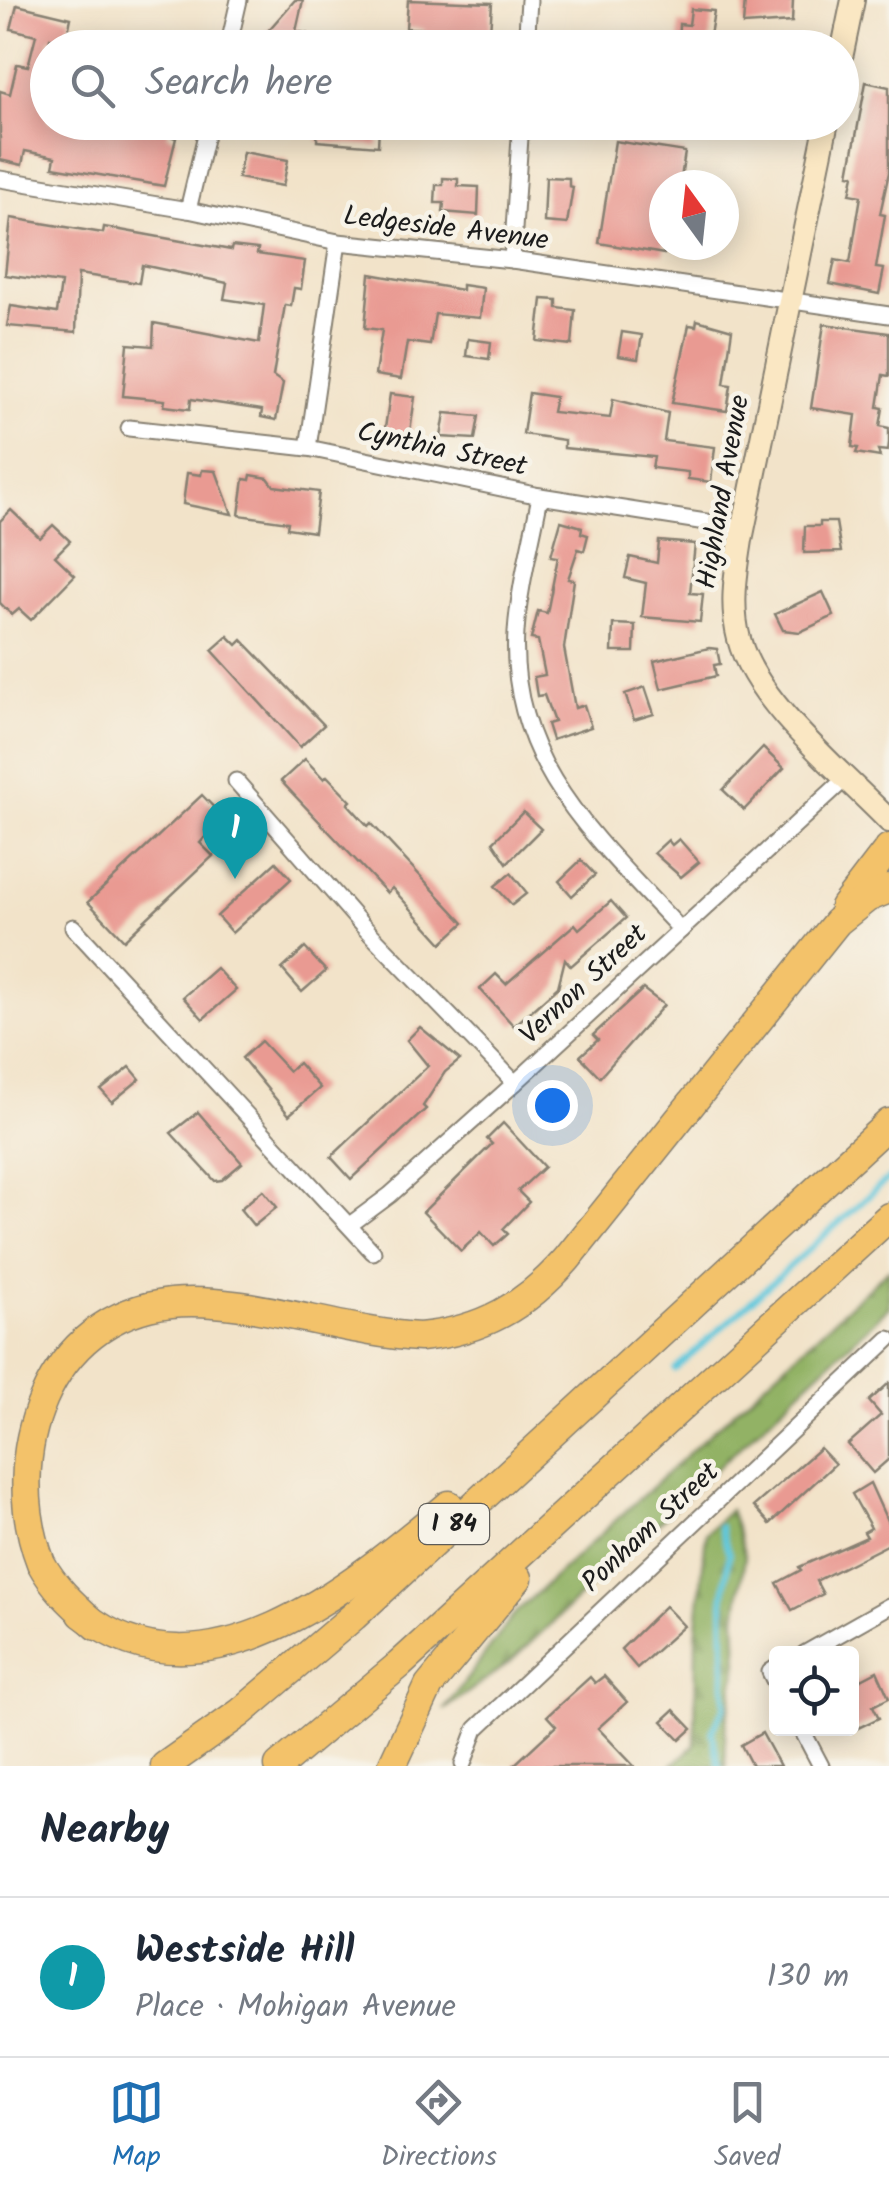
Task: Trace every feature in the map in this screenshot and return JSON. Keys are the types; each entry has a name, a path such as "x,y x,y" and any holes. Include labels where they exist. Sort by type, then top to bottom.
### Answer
{"highway":[{"path":"97,1626 58,1590 34,1547 19,1502 16,1474 25,1423 35,1398 71,1350 120,1316 174,1302 406,1336 449,1334 501,1316 525,1302 567,1260 824,938 889,848"},
{"path":"824,938 850,909 889,889"},
{"name":"I 84","path":"166,1766 295,1668 889,1123"},
{"name":"I 84","path":"280,1766 384,1678 889,1217"},
{"path":"0,1513 34,1568 56,1593 97,1626 133,1641 196,1646 262,1632 328,1601 386,1558 732,1268"},
{"path":"392,1766 413,1714 450,1656 627,1457"}],"main road":[{"path":"846,30 852,0"},
{"name":"Highland Avenue","path":"823,140 744,528 734,610 744,654 770,694 889,821"}],"street":[{"path":"232,30 239,0"},
{"path":"527,30 528,0"},
{"path":"188,210 205,140"},
{"path":"512,260 520,140"},
{"name":"Ledgeside Avenue","path":"0,179 188,210 338,242 512,260 889,315"},
{"path":"308,448 338,242"},
{"name":"Cynthia Street","path":"129,428 308,448 540,496 744,528"},
{"path":"540,496 516,632 520,696 540,762 572,812 680,930"},
{"name":"Vernon Street","path":"350,1224 390,1195 515,1083 848,777"},
{"path":"236,781 362,924 515,1083"},
{"path":"73,927 373,1252"},
{"name":"Ponham Street","path":"463,1764 476,1730 889,1339"},
{"path":"818,1646 889,1606"},
{"path":"804,1736 821,1766"}],"green space":[{"path":"889,1269 889,1307 511,1661 444,1710 516,1612"},
{"path":"730,1509 745,1556 736,1617 738,1662 725,1732 726,1766 671,1766 695,1745 696,1637 706,1533"}],"building":[{"path":"295,0 303,0 296,30 269,30"},
{"path":"408,0 492,3 490,30 406,28"},
{"path":"745,0 793,0 792,22 743,25"},
{"path":"17,5 71,18 68,30 30,30 30,34 11,29"},
{"path":"691,9 714,11 711,30 679,30 679,24 689,25"},
{"path":"30,58 30,140 176,140 164,186 53,167 55,157 25,151 22,165 0,160 0,91 10,94 17,64 28,66"},
{"path":"866,82 889,87 889,172 880,214 885,215 876,268 884,269 879,294 830,284 835,260 850,263 861,196 850,194 854,175 849,174 855,140 859,140"},
{"path":"317,140 378,140 378,146"},
{"path":"615,141 685,152 682,170 649,170 649,251 599,243"},
{"path":"243,152 288,160 283,186 238,178"},
{"path":"546,177 569,178 569,186 573,187 567,224 544,222"},
{"path":"443,178 458,179 458,186 479,187 478,215 443,212 444,203 435,203 436,185 443,185"},
{"path":"11,218 103,233 104,227 231,250 232,246 258,249 257,254 305,261 301,289 294,288 291,306 285,305 273,376 283,383 276,420 261,417 262,410 191,399 190,409 164,406 165,400 123,396 128,344 153,346 154,323 259,343 264,305 224,299 227,283 142,265 139,283 78,274 76,332 7,326 11,306 57,313 61,283 5,275"},
{"path":"370,274 462,290 462,285 483,288 480,318 435,314 430,345 407,342 401,379 375,375 382,330 365,328"},
{"path":"542,299 557,300 557,308 575,310 572,345 537,341"},
{"path":"697,320 732,330 724,384 731,385 727,411 672,403 689,325 696,326"},
{"path":"824,324 889,333 889,376 883,375 878,407 883,408 880,426 889,428 889,443 888,451 878,450 880,457 856,453 858,448 852,447 856,415 811,408"},
{"path":"622,332 642,335 638,359 618,356"},
{"path":"468,339 491,342 489,359 466,356"},
{"path":"529,393 555,397 552,412 610,418 613,399 668,413 664,441 715,447 711,482 688,479 688,472 652,468 654,457 564,448 564,440 523,434"},
{"path":"390,394 415,397 409,439 384,435"},
{"path":"445,413 479,416 475,439 441,437"},
{"path":"202,470 216,471 232,514 183,504 187,473 201,475"},
{"path":"251,475 268,478 274,486 319,492 314,532 287,528 288,522 239,515 244,479 250,480"},
{"path":"11,510 40,538 53,525 70,541 55,556 75,575 31,620 19,609 12,615 0,603 0,521"},
{"path":"561,521 582,527 581,533 588,535 584,551 578,549 568,579 574,580 564,648 575,708 584,705 591,727 552,740 547,724 554,722 544,695 537,696 534,677 545,675 538,640 531,639 538,611 547,613 558,557 551,556"},
{"path":"820,522 836,522 841,552 804,553 805,526 820,526"},
{"path":"659,541 695,544 690,593 703,594 700,622 642,617 646,583 625,578 630,557 657,563"},
{"path":"823,592 834,616 800,632 783,630 775,614"},
{"path":"613,624 635,625 634,652 612,652"},
{"path":"228,636 237,645 242,640 324,725 300,747 212,650"},
{"path":"717,649 720,664 714,665 716,676 661,689 654,661"},
{"path":"645,687 654,714 634,720 625,694"},
{"path":"763,748 784,768 744,810 723,790"},
{"path":"305,759 324,779 327,776 368,826 371,823 464,923 442,943 392,888 387,893 281,781"},
{"path":"202,795 223,817 200,843 213,856 124,940 88,902"},
{"path":"523,812 541,829 507,863 493,842"},
{"path":"679,839 699,862 681,877 654,853 668,840 672,845"},
{"path":"581,860 595,875 572,896 559,881"},
{"path":"276,862 291,879 232,933 217,916"},
{"path":"511,873 527,893 512,905 495,886"},
{"path":"611,901 626,918 571,966 565,959 558,987 514,1026 480,989 496,974 506,984 575,924 579,929"},
{"path":"305,948 326,971 302,992 282,969"},
{"path":"216,968 236,990 203,1019 183,997"},
{"path":"643,989 664,1005 600,1077 580,1056 598,1040 593,1035"},
{"path":"420,1027 460,1060 445,1072 423,1106 426,1109 351,1179 331,1157 428,1066 407,1040"},
{"path":"261,1041 289,1071 298,1063 320,1088 289,1115 242,1058"},
{"path":"130,1067 140,1079 112,1102 101,1090"},
{"path":"198,1112 242,1163 222,1180 215,1181 171,1133"},
{"path":"503,1123 544,1167 518,1191 529,1202 503,1229 508,1234 494,1246 481,1232 461,1251 423,1212 492,1144 487,1139"},
{"path":"263,1190 277,1207 254,1226 240,1209"},
{"path":"889,1383 889,1459 873,1473 848,1444 881,1415 869,1401"},
{"path":"820,1448 835,1464 770,1524 754,1506"},
{"path":"870,1483 889,1525 889,1544 816,1581 823,1594 792,1610 777,1583 801,1570 799,1567 867,1537 864,1532 871,1528 852,1494"},
{"path":"665,1606 684,1626 637,1668 621,1649"},
{"path":"877,1671 889,1698 873,1706 879,1718 859,1728 859,1680"},
{"path":"604,1676 627,1702 598,1728 634,1766 513,1766 556,1726 547,1716 590,1677 595,1683"},
{"path":"674,1710 692,1729 680,1740 662,1721"},
{"path":"762,1733 780,1766 752,1766 741,1745"}],"waterway":[{"path":"675,1369 889,1178"},
{"path":"719,1766 712,1731 725,1706 723,1602 729,1554 720,1526"}],"place":[{"name":"Westside Hill","path":"235,879"}]}
